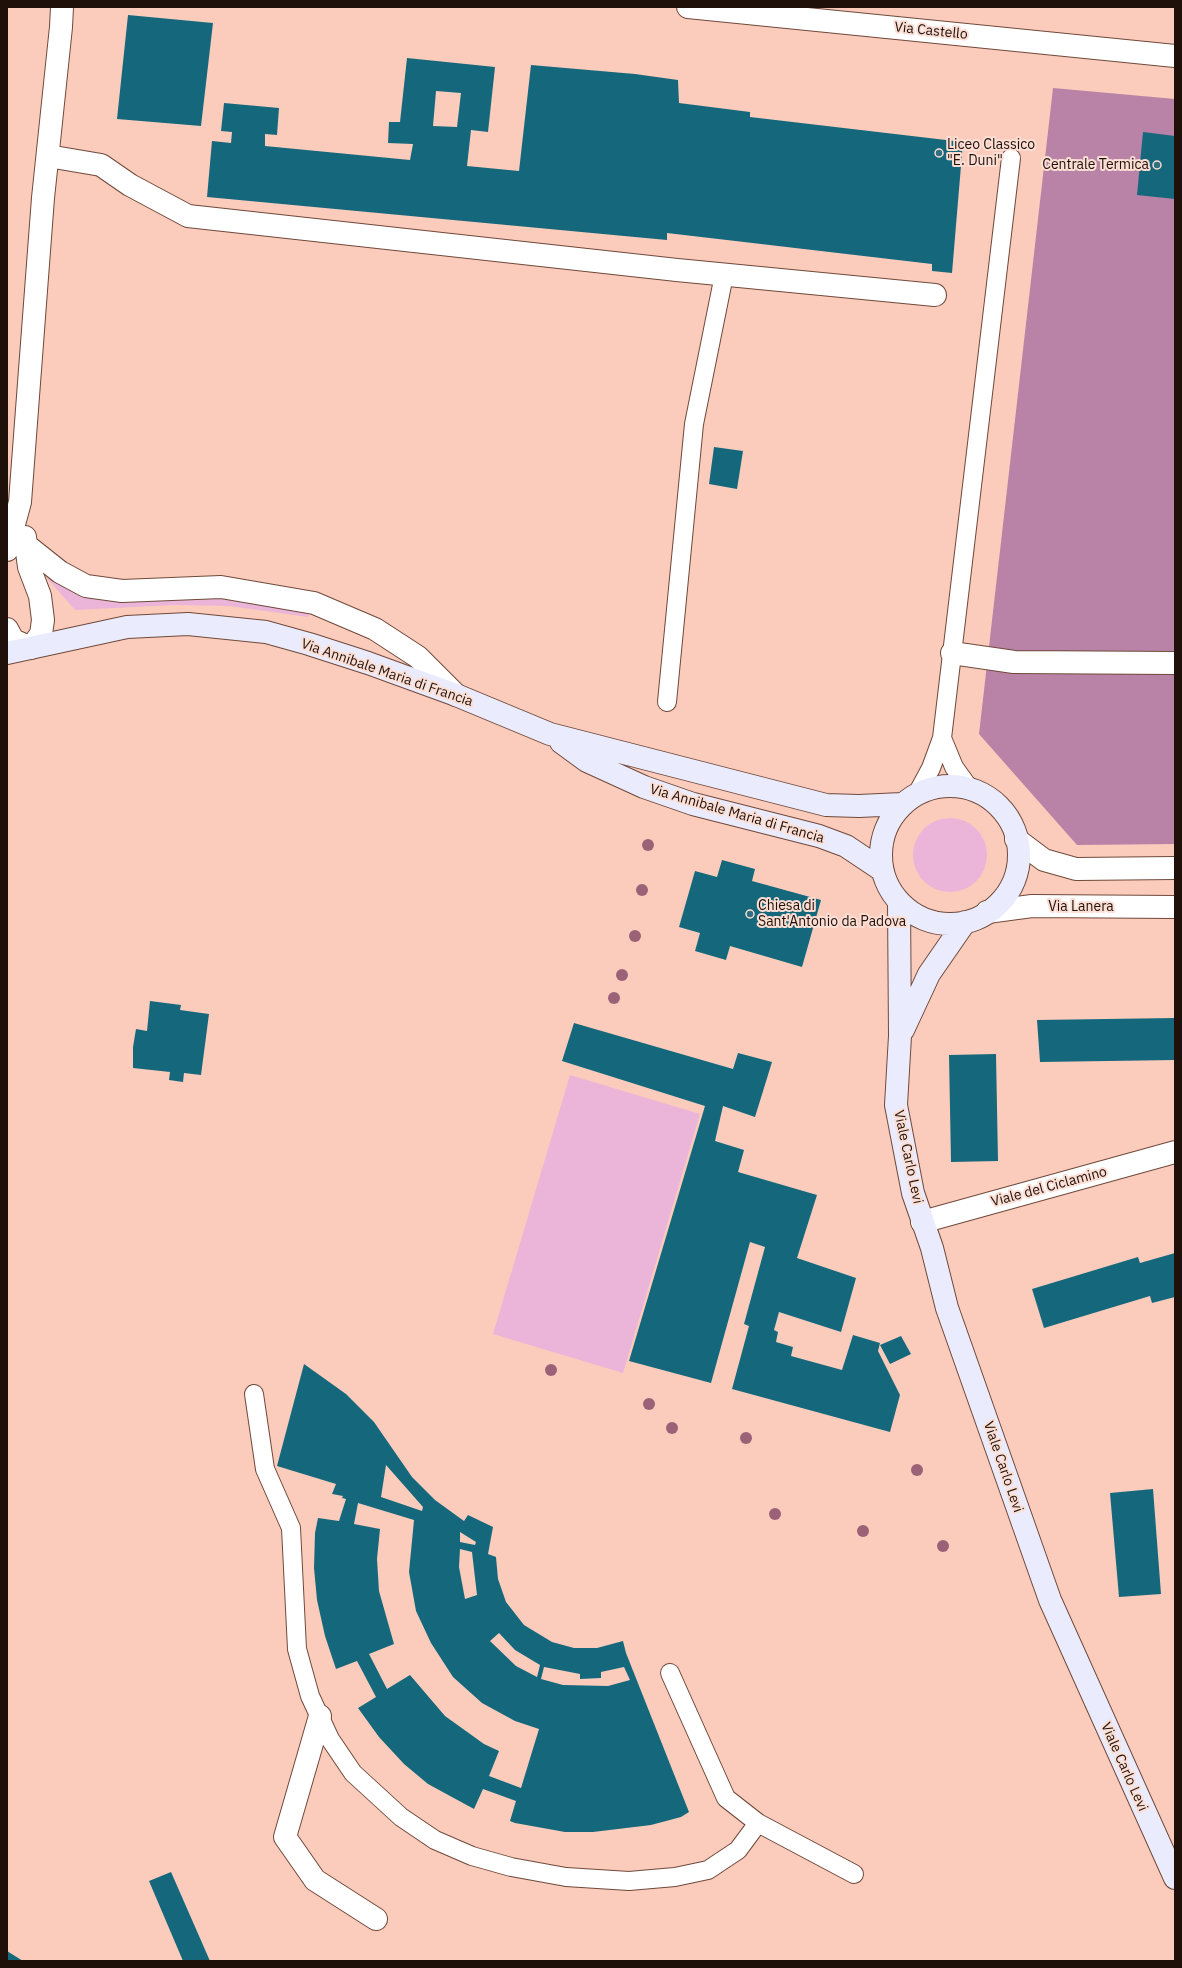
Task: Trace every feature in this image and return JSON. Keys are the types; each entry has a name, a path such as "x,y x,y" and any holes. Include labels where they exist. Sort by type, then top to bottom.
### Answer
{"main road":[{"name":"Via Annibale Maria di Francia","path":"7,653 127,627 188,624 266,632 368,663 456,695 550,734 826,805 859,806 910,799"},
{"name":"Via Annibale Maria di Francia","path":"550,734 587,761 644,787 693,804 819,836 846,846 882,870"},
{"path":"952,786 969,788 986,796 1000,807 1010,822 1016,839 1019,856 1016,872 1010,888 1000,902 987,912 965,922 948,923 930,920 913,913 899,902 889,887 882,870 880,853 883,835 891,818 910,799 934,787 952,786"},
{"name":"Viale Carlo Levi","path":"899,902 900,1036 896,1105 914,1193 922,1222 932,1248 947,1308 1050,1600 1175,1878"},
{"name":"Viale Carlo Levi","path":"900,1036 929,974 965,922"}],"street":[{"path":"7,629 13,640 31,648 40,634 43,620 40,596 26,556 17,547 44,198 62,17 74,7"},
{"name":"Via Castello","path":"688,7 1175,56"},
{"path":"48,156 101,165 130,185 188,216 724,275 935,295"},
{"path":"17,547 86,586 122,591 221,587 314,603 375,629 418,657 456,695"},
{"path":"952,653 1014,662 1175,662"},
{"path":"1016,839 1044,860 1076,869 1175,868"},
{"name":"Via Lanera","path":"987,912 1032,906 1175,907"},
{"name":"Viale del Ciclamino","path":"922,1222 1175,1152"},
{"path":"320,1716 285,1837 315,1880 376,1919"}],"lane":[{"path":"910,799 931,768 942,738 1011,158"},
{"path":"667,702 694,424 724,275"},
{"path":"942,738 954,767 969,788"},
{"path":"254,1394 265,1469 291,1528 297,1649 310,1696 330,1739 353,1773 401,1817 435,1840 472,1856 510,1867 566,1877 630,1881 675,1877 708,1870 738,1850 758,1824"},
{"path":"670,1673 726,1798 758,1824 854,1874"}],"shaded area":[{"path":"1053,88 1175,99 1175,844 1077,845 979,734"},
{"path":"46,577 78,592 207,596 311,610 308,617 230,606 173,605 75,610"},
{"path":"950,818 964,821 976,829 984,841 987,855 984,869 976,881 964,889 950,892 936,889 924,881 916,869 913,855 916,841 924,829 936,821"},
{"path":"570,1075 700,1114 623,1373 493,1334"}],"building":[{"path":"128,15 213,23 201,126 117,119"},
{"path":"407,58 495,67 488,132 471,130 467,166 519,171 531,65 635,74 678,80 679,103 750,112 750,117 963,142 952,273 932,271 932,264 667,233 667,240 207,197 212,141 231,143 232,132 221,131 224,103 279,108 277,135 265,134 265,146 410,160 413,144 388,143 389,122 400,122","holes":["436,91 461,93 457,127 433,126"]},
{"name":"Centrale Termica","path":"1143,132 1175,136 1175,199 1137,195"},
{"path":"714,447 743,451 737,489 709,484"},
{"name":"Chiesa di Sant'Antonio da Padova","path":"722,860 755,869 752,881 821,900 802,967 730,946 726,960 695,951 700,933 679,927 695,871 717,877"},
{"path":"150,1001 181,1005 180,1010 209,1014 201,1075 184,1073 183,1082 169,1080 170,1072 133,1068 133,1047 136,1029 147,1031"},
{"path":"1175,1018 1175,1060 1040,1062 1037,1020"},
{"path":"574,1023 733,1069 738,1053 772,1062 755,1117 723,1106 715,1141 744,1150 738,1172 817,1195 797,1258 856,1278 841,1332 779,1312 774,1330 778,1332 776,1342 793,1347 791,1356 842,1370 853,1335 880,1343 878,1351 900,1395 890,1432 732,1389 749,1326 744,1324 765,1247 750,1242 711,1383 629,1361 705,1106 562,1061"},
{"path":"996,1054 998,1161 951,1162 949,1055"},
{"path":"1175,1253 1175,1297 1152,1303 1150,1296 1044,1328 1032,1289 1138,1257 1140,1263"},
{"path":"901,1336 911,1354 890,1364 880,1345"},
{"path":"304,1364 346,1394 374,1422 412,1477 435,1500 464,1521 468,1515 493,1527 488,1554 496,1557 498,1579 506,1602 524,1625 552,1642 574,1648 597,1648 623,1641 626,1653 689,1812 681,1817 651,1825 593,1832 565,1832 510,1821 516,1801 483,1789 474,1809 428,1784 404,1764 379,1737 358,1708 376,1697 357,1661 336,1669 325,1636 317,1600 314,1568 315,1533 318,1518 339,1521 346,1499 342,1498 343,1496 332,1494 336,1484 277,1466","holes":["386,1465 423,1507 422,1511 381,1497","358,1503 414,1520 409,1572 416,1611 431,1643 453,1677 482,1703 515,1721 539,1729 521,1788 489,1776 499,1751 484,1744 445,1716 410,1675 387,1689 369,1654 394,1644 379,1591 377,1559 380,1529 354,1524","460,1532 476,1542 475,1545 460,1542","460,1549 472,1552 477,1595 465,1599 459,1567","499,1633 515,1650 540,1665 537,1677 516,1666 490,1641","544,1667 580,1674 580,1679 601,1678 601,1672 624,1667 630,1680 608,1686 563,1685 541,1679"]},
{"path":"1153,1489 1161,1594 1119,1597 1110,1493"},
{"path":"171,1872 210,1961 183,1961 149,1881"},
{"path":"7,1951 23,1961 7,1961"}],"place":[{"name":"Liceo Classico \"E. Duni\"","path":"939,153"},
{"name":"Centrale Termica","path":"1157,165"},
{"name":"Chiesa di Sant'Antonio da Padova","path":"750,914"}]}
